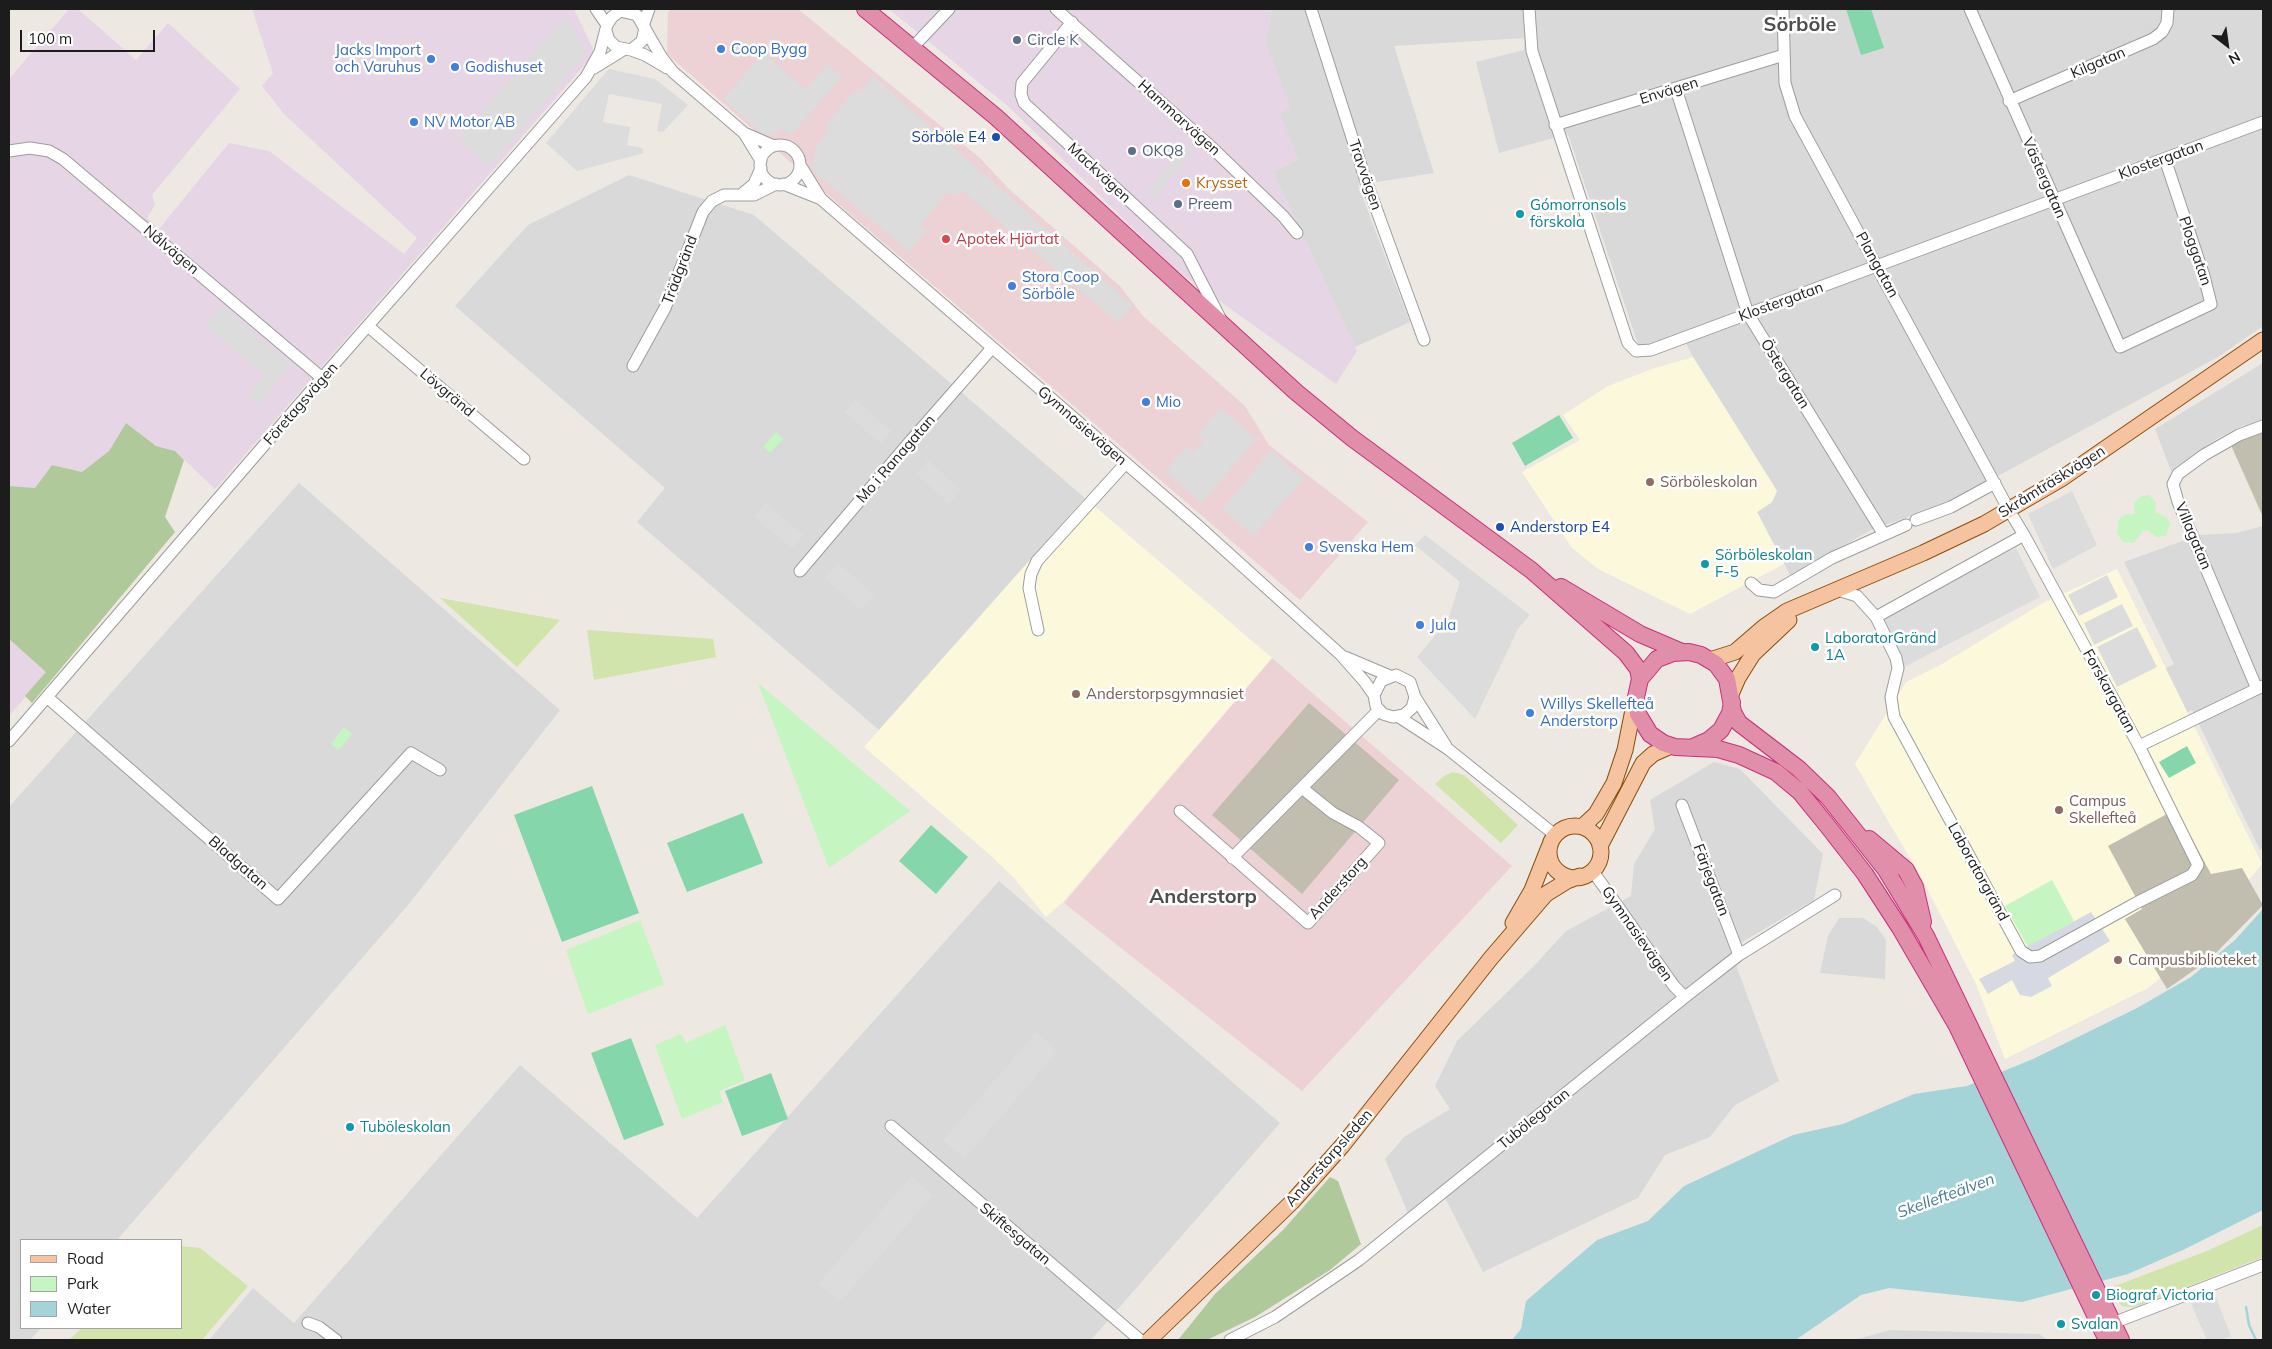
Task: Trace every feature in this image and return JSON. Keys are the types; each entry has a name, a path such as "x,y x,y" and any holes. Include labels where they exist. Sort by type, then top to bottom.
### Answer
{"highway":[{"path":"865,9 913,47 1043,158 1296,392 1352,438 1531,570 1626,653 1638,669 1640,679 1636,696 1638,714 1645,728 1656,739 1675,747 1718,749 1740,755 1776,772 1800,792 1864,874 1900,928 1978,1056"},
{"path":"1531,570 1640,634 1682,652 1701,655 1710,660 1723,672 1732,696 1733,712 1739,723 1799,769 1828,796 1859,833 1877,844 1906,870 1915,887 1926,936 1978,1056 2095,1298 2113,1324 2121,1340"},
{"path":"1640,679 1657,659 1682,652"},
{"path":"1675,747 1700,745 1714,736 1727,721 1732,696"},
{"path":"2095,1298 2107,1340"}],"main road":[{"name":"Skråmträskvägen","path":"1710,660 1735,652 1775,619 1832,592 1924,553 2009,510 2123,437 2263,340"},
{"name":"Skråmträskvägen","path":"1732,696 1744,668 1777,629 1832,592"},
{"path":"1582,827 1596,814 1614,783 1625,750 1636,696"},
{"path":"1600,846 1595,835 1582,827 1569,827 1553,838 1549,853 1555,867 1568,876 1586,873 1599,859 1600,846 1643,763 1653,754 1675,747"},
{"name":"Anderstorpsleden","path":"1491,958 1532,890 1553,838"},
{"name":"Anderstorpsleden","path":"1149,1340 1292,1202 1342,1146 1491,958 1546,894 1566,880 1586,873"}],"street":[{"path":"596,9 606,28 609,40 627,50 645,55 673,72 744,133 774,146 790,148 799,157 800,165 795,178 780,184 766,179 761,164 744,133"},
{"path":"627,50 642,41 649,9"},
{"path":"913,47 949,9"},
{"name":"Hammarvägen","path":"1056,9 1207,143 1283,216 1297,233"},
{"name":"Travvägen","path":"1312,9 1365,178 1424,340"},
{"name":"Klostergatan","path":"1529,9 1532,51 1555,125 1628,342 1636,351 1651,350 2263,122"},
{"name":"Plangatan","path":"1783,9 1785,83 1795,116 2009,510"},
{"name":"Västergatan","path":"1970,9 2009,101 2120,347"},
{"name":"Kilgatan","path":"2009,101 2153,39 2162,32 2167,23 2168,9"},
{"path":"606,28 612,17 622,10 637,15 662,58 673,72"},
{"name":"Mackvägen","path":"1072,22 1022,83 1021,94 1024,103 1187,254 1196,266 1224,326"},
{"name":"Företagsvägen","path":"594,68 606,28"},
{"name":"Företagsvägen","path":"9,741 322,378 369,327 594,68 627,50"},
{"name":"Envägen","path":"1555,125 1784,55"},
{"name":"Östergatan","path":"1676,89 1748,314 1883,533"},
{"path":"742,194 754,184 767,150 774,146"},
{"name":"Nålvägen","path":"9,151 30,148 49,151 63,159 322,378"},
{"name":"Ploggatan","path":"2120,347 2211,304 2204,276 2165,159"},
{"name":"Gymnasievägen","path":"800,165 821,199 1126,463 1341,655 1374,695"},
{"name":"Gymnasievägen","path":"780,184 821,199"},
{"name":"Trädgränd","path":"633,366 665,308 703,212 712,201 724,196 754,195 780,184"},
{"name":"Lövgränd","path":"369,327 524,459"},
{"name":"Mo i Ranagatan","path":"800,571 992,348"},
{"name":"Villagatan","path":"2260,688 2174,493 2173,484 2178,474 2204,455 2239,435 2263,426"},
{"path":"1038,630 1029,588 1031,574 1037,561 1126,463"},
{"path":"1751,583 1759,590 1774,592 1832,558 1883,533 1951,507 1995,483"},
{"name":"Forskargatan","path":"2009,510 2139,746 2198,865 2192,875"},
{"path":"1876,617 2024,535"},
{"name":"Laboratorgränd","path":"1832,592 1857,596 1876,617 1896,658 1898,668 1890,697 1894,717 1965,849 2025,954 2030,957 2040,956 2136,903 2192,875"},
{"name":"Gymnasievägen","path":"1341,655 1390,676"},
{"path":"1415,697 1408,712 1399,716 1388,716 1379,710 1374,695 1380,681 1390,676 1406,679 1413,687 1415,697 1448,750"},
{"path":"2139,746 2260,688"},
{"name":"Bladgatan","path":"47,696 278,899 411,753 440,770"},
{"path":"1232,858 1379,710"},
{"path":"1399,716 1448,750 1553,838"},
{"name":"Anderstorg","path":"1180,811 1308,923 1379,844 1359,828 1333,813 1302,788"},
{"name":"Färjegatan","path":"1682,805 1739,955"},
{"name":"Gymnasievägen","path":"1586,873 1674,986 1685,997"},
{"name":"Tubölegatan","path":"1230,1340 1283,1313 1360,1260 1739,955 1835,895"},
{"name":"Skiftesgatan","path":"891,1126 1140,1340"},
{"path":"2113,1324 2263,1265"},
{"path":"308,1322 319,1327 336,1340"}],"shaded area":[{"path":"69,9 78,9 136,60 168,23 240,89 152,195 155,205 147,218 159,229 229,143 269,151 404,254 417,238 284,114 262,86 273,73 252,9 574,9 595,53 215,489 175,451 156,446 126,423 109,451 82,472 52,465 35,488 9,486 9,79"},
{"path":"671,9 798,9 980,158 1009,189 1120,286 1143,316 1245,406 1269,445 1368,522 1300,600 828,195 667,54 668,12"},
{"path":"889,9 1272,9 1265,41 1291,108 1280,113 1298,159 1273,172 1357,351 1336,384 1176,270 1010,108"},
{"path":"1272,9 2263,9 2263,326 2218,357 1946,504 1873,529 1790,575 1757,512 1772,502 1777,491 1693,357 1682,335 1640,350 1568,134 1499,153 1476,62 1524,50 1524,38 1394,46 1434,173 1358,185 1410,322 1355,347 1273,172 1298,159 1279,113 1290,108 1265,41"},
{"path":"566,15 587,53 489,166 459,139"},
{"path":"764,53 805,89 828,64 842,77 791,135 783,129 772,135 762,133 723,99"},
{"path":"609,69 655,79 688,105 663,132 657,131 662,104 609,94 603,122 630,127 627,145 642,148 644,153 577,171 546,143"},
{"path":"873,76 1133,306 1118,323 963,191 954,196 948,192 921,224 927,230 909,252 811,169 817,145 828,132 825,125 856,90 859,92"},
{"path":"1188,144 1195,150 1154,198 1147,192"},
{"path":"629,175 754,215 1085,498 879,730 637,522 665,488 455,306 528,225"},
{"path":"221,307 291,365 258,405 247,395 264,375 206,326"},
{"name":"Sörböleskolan","path":"1693,357 1777,491 1772,502 1757,512 1784,564 1690,614 1598,569 1572,548 1522,472 1580,440 1563,415 1608,386 1652,369"},
{"path":"2263,363 2263,510 2258,438 2244,425 2218,438 2171,471 2155,429"},
{"path":"855,399 892,431 881,444 844,412"},
{"path":"1220,408 1257,439 1201,503 1165,472 1186,447 1194,452 1204,440 1198,434"},
{"path":"2263,431 2263,517 2230,443"},
{"path":"1271,450 1304,479 1253,536 1222,509"},
{"path":"928,460 961,490 949,504 916,474"},
{"path":"299,483 560,710 409,904 118,1239 20,1239 20,1329 40,1329 30,1340 9,1340 9,807"},
{"path":"2072,491 2097,545 2053,569 2028,514"},
{"name":"Anderstorpsgymnasiet","path":"1085,498 1272,658 1063,902 1046,917 1014,878 989,854 864,747"},
{"path":"765,503 804,535 792,549 754,517"},
{"path":"2263,526 2263,847 2260,850 2192,710 2137,738 2113,694 2174,664 2124,562 2199,535 2236,533"},
{"path":"1425,535 1530,615 1518,629 1475,719 1417,657 1448,620 1460,582 1415,545"},
{"path":"2016,548 2040,597 1904,667 1880,618"},
{"path":"838,563 875,595 861,610 824,578"},
{"name":"Campus Skellefteå","path":"2117,569 2262,864 2237,894 2234,918 2148,988 2005,1059 1976,984 1922,879 1855,764 1906,682 1942,664 2043,603"},
{"path":"2107,575 2118,597 2079,616 2068,595"},
{"path":"2122,604 2133,626 2094,645 2084,623"},
{"path":"2137,627 2157,667 2117,687 2097,647"},
{"path":"9,639 47,672 9,716"},
{"path":"1272,658 1512,866 1302,1091 1064,903"},
{"path":"1309,703 1399,780 1302,894 1212,815"},
{"path":"1714,762 1740,769 1823,854 1814,900 1730,949 1779,1081 1734,1106 1710,1137 1665,1155 1638,1198 1483,1272 1440,1188 1408,1213 1385,1159 1404,1137 1450,1109 1435,1086 1457,1041 1534,966 1566,931 1631,896 1634,864 1655,829 1650,800"},
{"path":"2176,809 2211,874 2242,868 2263,905 2210,959 2167,989 2125,919 2142,909 2108,846"},
{"path":"999,881 1280,1123 1091,1340 209,1340 253,1288 294,1323 520,1065 697,1218"},
{"path":"2091,912 2110,941 2048,978 2052,986 2031,997 2020,995 2012,980 1988,994 1979,979 2015,961 2012,955"},
{"path":"1839,918 1863,918 1877,927 1886,940 1885,979 1820,973 1828,936"},
{"path":"1036,1032 1058,1051 965,1159 943,1140"},
{"path":"911,1176 933,1195 840,1302 818,1284"},
{"path":"2213,1290 2231,1336 2221,1340 2207,1340 2189,1299"},
{"path":"1890,1330 2039,1334 2048,1340 1854,1340"}],"green space":[{"path":"1846,9 1871,9 1884,48 1861,55"},
{"path":"1559,415 1573,438 1525,466 1512,443"},
{"path":"126,423 156,446 175,451 184,460 165,517 175,532 32,703 25,696 46,672 9,639 9,486 35,488 52,465 82,472 109,451"},
{"path":"776,432 783,439 770,453 763,447"},
{"path":"2149,495 2156,502 2155,512 2167,518 2170,524 2166,536 2156,537 2147,530 2143,531 2134,543 2123,542 2117,533 2119,519 2126,514 2135,514 2134,502 2142,496"},
{"path":"440,598 560,620 517,667"},
{"path":"587,630 713,639 716,657 594,680"},
{"path":"758,683 783,704 910,811 829,868"},
{"path":"344,727 352,734 339,750 331,744"},
{"path":"2187,746 2196,763 2169,778 2159,762"},
{"path":"1453,772 1464,775 1518,825 1501,843 1435,784 1444,776"},
{"path":"592,786 639,913 562,942 514,815"},
{"path":"743,813 763,863 687,892 667,843"},
{"path":"931,825 968,857 936,894 899,861"},
{"path":"2052,880 2074,921 2028,947 2005,906"},
{"path":"640,920 664,984 588,1014 566,950"},
{"path":"725,1025 745,1080 719,1091 723,1102 682,1119 655,1045 681,1034 686,1043"},
{"path":"631,1038 664,1125 624,1140 591,1053"},
{"path":"771,1073 788,1119 742,1136 725,1091"},
{"path":"1330,1177 1338,1181 1361,1244 1330,1270 1255,1317 1207,1340 1178,1340 1215,1294 1283,1230"},
{"path":"2263,1225 2263,1257 2135,1307 2122,1306 2113,1297 2110,1288 2207,1251"},
{"path":"182,1246 200,1248 248,1286 202,1340 69,1340 81,1329 182,1329"}],"water":[{"name":"Skellefteälven","path":"2263,909 2263,1210 2185,1249 2128,1274 2022,1302 1889,1288 1861,1295 1797,1339 1792,1340 1512,1340 1521,1329 1526,1301 1597,1240 1648,1221 1684,1186 1793,1135 1843,1124 1914,1094 1967,1086 2033,1059 2137,1008 2191,977 2235,940"}],"waterway":[{"path":"2246,1307 2249,1325 2256,1340"}],"place":[{"name":"Circle K","path":"1017,40"},
{"name":"Coop Bygg","path":"721,49"},
{"name":"Jacks Import och Varuhus","path":"431,59"},
{"name":"Godishuset","path":"455,67"},
{"name":"NV Motor AB","path":"414,122"},
{"name":"Sörböle E4","path":"996,137"},
{"name":"OKQ8","path":"1132,151"},
{"name":"Krysset","path":"1186,183"},
{"name":"Preem","path":"1178,204"},
{"name":"Gómorronsols förskola","path":"1520,214"},
{"name":"Apotek Hjärtat","path":"946,239"},
{"name":"Stora Coop Sörböle","path":"1012,286"},
{"name":"Mio","path":"1146,402"},
{"name":"Sörböleskolan","path":"1650,482"},
{"name":"Anderstorp E4","path":"1500,527"},
{"name":"Svenska Hem","path":"1309,547"},
{"name":"Sörböleskolan F-5","path":"1705,564"},
{"name":"Jula","path":"1420,625"},
{"name":"LaboratorGränd 1A","path":"1815,647"},
{"name":"Anderstorpsgymnasiet","path":"1076,694"},
{"name":"Willys Skellefteå Anderstorp","path":"1530,713"},
{"name":"Campus Skellefteå","path":"2059,810"},
{"name":"Campusbiblioteket","path":"2118,960"},
{"name":"Tuböleskolan","path":"350,1127"},
{"name":"Biograf Victoria","path":"2096,1295"},
{"name":"Svalan","path":"2061,1324"}],"district":[{"name":"Sörböle","path":"1800,25"},
{"name":"Anderstorp","path":"1203,897"}]}
